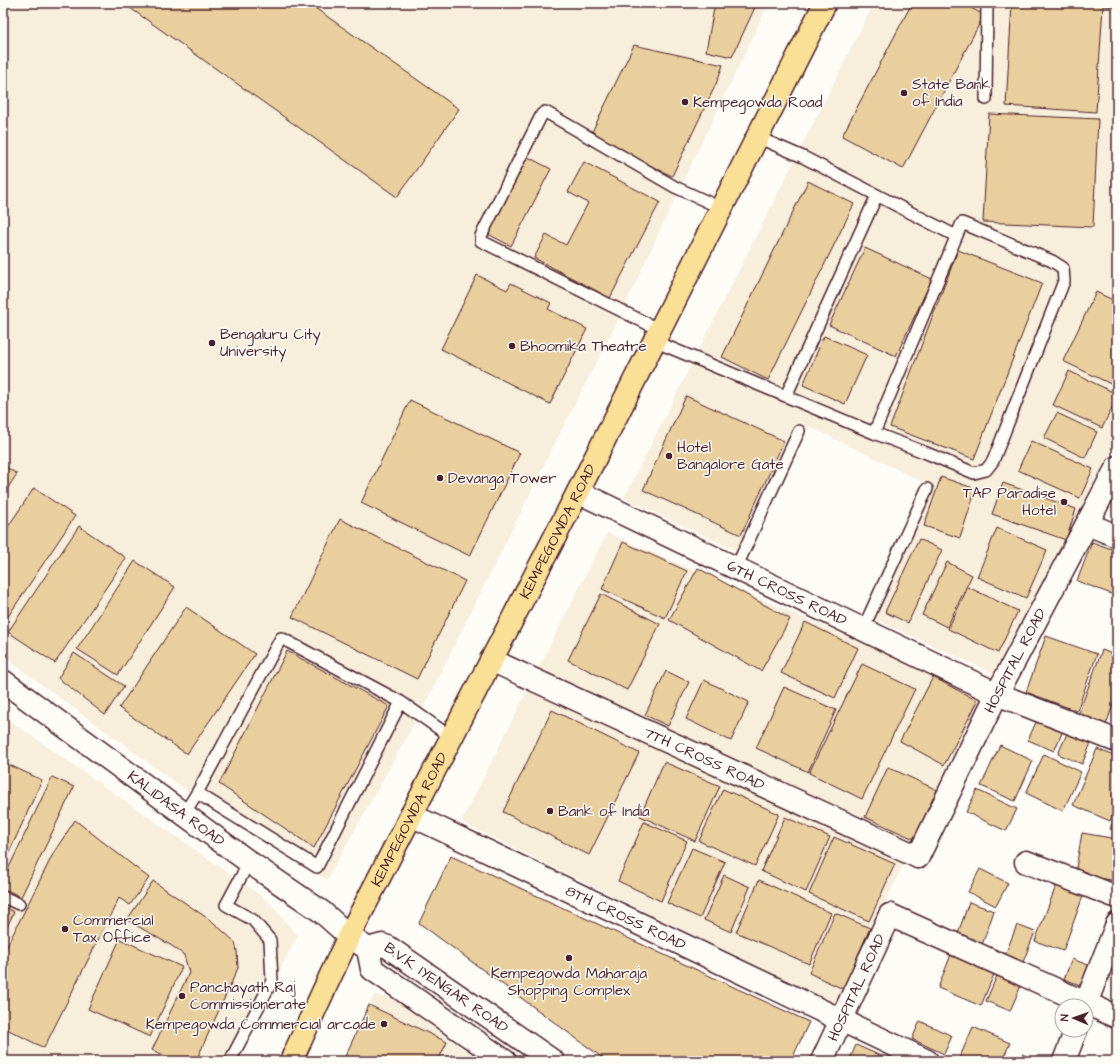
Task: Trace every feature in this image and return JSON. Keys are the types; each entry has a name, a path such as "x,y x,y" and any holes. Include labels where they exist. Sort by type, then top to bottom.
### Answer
{"main road":[{"name":"KEMPEGOWDA ROAD","path":"291,1061 349,936 578,492 825,3"}],"street":[{"name":"HOSPITAL ROAD","path":"918,857 997,694 1117,467"},
{"name":"6TH CROSS ROAD","path":"578,492 997,694 1117,741"},
{"path":"1087,524 1117,536"},
{"name":"7TH CROSS ROAD","path":"491,660 918,857"},
{"name":"KALIDASA ROAD","path":"3,681 249,862 322,912 349,936 368,949"},
{"name":"8TH CROSS ROAD","path":"411,815 927,1061"},
{"path":"1026,862 1117,897"},
{"name":"HOSPITAL ROAD","path":"822,1061 890,915 1070,998"},
{"path":"1088,998 1117,924"},
{"name":"B.V.K. IYENGAR ROAD","path":"505,1061 372,969 368,949 382,945 388,947 553,1061"},
{"path":"1094,1008 1117,1017"},
{"path":"1064,1061 1073,1038"}],"lane":[{"path":"986,99 987,3"},
{"path":"721,208 676,187 545,112 542,114 481,236 481,241 657,335 786,396 874,433 974,473 986,470 993,461 1064,281 1062,268 1052,261 962,223 874,433"},
{"path":"757,137 803,157 956,236"},
{"path":"786,396 877,195"},
{"path":"736,568 799,431"},
{"path":"863,630 927,489"},
{"path":"184,814 282,638 401,702 451,737"},
{"path":"197,793 318,867 401,702"},
{"path":"230,1061 272,981 270,940 253,920 226,905 249,862"},
{"path":"3,897 19,904"}],"shaded area":[{"path":"3,3 769,3 619,318 425,704 327,880 186,790 3,656"},
{"path":"874,3 1117,3 1117,440 994,673 870,617 933,487 809,426 746,555 624,498"},
{"path":"607,533 983,695 837,1005 461,822"},
{"path":"3,716 267,900 298,936 287,955 237,1061 3,1061"},
{"name":"Kempegowda Commercial arcade","path":"374,995 392,998 480,1061 342,1061"}],"building":[{"path":"123,3 308,3 459,109 397,197"},
{"path":"715,3 757,3 732,57 706,51"},
{"name":"State Bank of India","path":"912,3 962,3 984,15 903,169 842,136"},
{"path":"1012,3 1117,3 1117,7 1103,6 1096,112 1006,106"},
{"path":"634,45 723,65 716,84 672,176 590,136"},
{"path":"989,114 1098,119 1093,227 983,222"},
{"path":"526,156 551,169 511,246 486,233"},
{"path":"584,162 660,202 610,298 534,258 546,235 566,245 588,203 568,192"},
{"path":"808,181 854,204 768,380 722,357"},
{"path":"865,248 932,279 896,356 829,325"},
{"path":"958,250 1042,283 974,459 890,427"},
{"path":"477,275 507,290 511,283 551,303 548,309 587,329 550,404 441,349"},
{"path":"1096,292 1117,302 1117,387 1063,361"},
{"path":"824,336 867,355 845,404 803,385"},
{"path":"1069,371 1117,394 1117,398 1102,428 1053,405"},
{"path":"686,396 784,441 741,535 643,490"},
{"name":"Devanga Tower","path":"410,400 520,453 470,556 361,503"},
{"path":"1057,413 1097,432 1085,458 1044,438"},
{"path":"1031,441 1093,469 1080,498 1018,470"},
{"path":"3,465 17,474 3,495"},
{"path":"941,477 976,489 960,538 924,526"},
{"path":"1003,483 1076,509 1066,540 992,514"},
{"path":"34,488 75,516 3,624 3,534"},
{"path":"340,519 465,581 417,679 292,617"},
{"path":"79,526 126,558 55,663 8,632"},
{"path":"997,528 1047,550 1026,598 977,577"},
{"path":"919,539 942,550 908,623 885,612"},
{"path":"623,542 687,571 665,618 602,589"},
{"path":"1092,542 1117,551 1117,596 1077,581"},
{"path":"135,561 175,587 118,675 77,649"},
{"path":"947,562 972,575 947,627 922,615"},
{"path":"698,568 790,619 761,671 669,620"},
{"path":"968,587 1018,611 998,653 948,629"},
{"path":"601,594 660,624 627,690 568,660"},
{"path":"186,607 255,654 187,754 119,708"},
{"path":"805,622 858,648 835,698 781,673"},
{"path":"1046,636 1097,654 1077,711 1026,692"},
{"path":"1102,650 1117,656 1117,693 1106,725 1078,715"},
{"path":"287,651 389,706 314,848 219,784"},
{"path":"74,653 124,686 105,715 58,678"},
{"path":"862,664 915,689 862,799 809,773"},
{"path":"666,671 689,682 668,726 645,715"},
{"path":"933,677 978,701 944,765 900,741"},
{"path":"704,680 749,702 731,741 686,719"},
{"path":"784,687 836,710 808,772 756,748"},
{"path":"552,710 639,753 589,855 503,812"},
{"path":"1037,720 1063,731 1054,751 1028,740"},
{"path":"1068,731 1092,741 1082,764 1058,754"},
{"path":"1000,745 1033,761 1015,801 981,786"},
{"path":"1097,749 1117,757 1117,803 1110,821 1073,805"},
{"path":"1044,754 1081,772 1063,811 1026,793"},
{"path":"3,762 42,780 3,866"},
{"path":"664,762 720,786 695,841 640,816"},
{"path":"888,767 937,790 914,839 865,817"},
{"path":"52,777 74,787 21,897 3,888 3,880"},
{"path":"723,789 779,814 755,866 699,841"},
{"path":"977,790 1017,809 1006,831 966,812"},
{"path":"1117,811 1117,831 1110,829"},
{"path":"785,817 830,837 806,892 761,871"},
{"path":"75,820 149,878 130,905 119,898 44,1048 3,1027 3,954 54,852"},
{"path":"644,822 687,841 661,901 618,881"},
{"path":"1082,833 1117,839 1117,881 1075,874"},
{"path":"834,837 895,864 869,921 809,894"},
{"path":"692,848 725,862 700,918 667,903"},
{"name":"Kempegowda Maharaja Shopping Complex","path":"451,856 809,1022 791,1061 607,1061 419,923"},
{"path":"980,869 1008,883 996,906 968,892"},
{"path":"724,875 750,887 731,932 704,920"},
{"path":"759,880 831,913 809,964 736,932"},
{"path":"153,881 213,922 235,942 238,968 196,1061 177,1061 152,1050 189,973 184,955 172,946 127,920"},
{"path":"1056,886 1083,896 1063,951 1035,941"},
{"path":"969,902 994,911 982,945 957,936"},
{"path":"3,906 14,912 3,935"},
{"path":"835,913 870,928 843,989 809,973"},
{"path":"1017,925 1035,932 1021,967 1003,960"},
{"path":"120,939 182,967 150,1037 88,1009"},
{"path":"952,952 996,969 981,1006 938,988"},
{"path":"1072,959 1096,968 1088,988 1064,979"},
{"path":"999,971 1023,981 1010,1011 986,1001"},
{"name":"Kempegowda Commercial arcade","path":"369,1005 447,1042 438,1061 343,1061"},
{"path":"920,1021 952,1036 944,1054 912,1039"},
{"path":"973,1027 1010,1043 1002,1061 958,1061"},
{"path":"856,1045 881,1056 879,1061 849,1061"},
{"path":"1022,1054 1037,1061 1019,1061"},
{"path":"451,1055 461,1061 449,1061"}],"place":[{"name":"State Bank of India","path":"904,93"},
{"name":"Kempegowda Road","path":"685,102"},
{"name":"Bengaluru City University","path":"212,343"},
{"name":"Bhoomika Theatre","path":"512,346"},
{"name":"Hotel Bangalore Gate","path":"669,456"},
{"name":"Devanga Tower","path":"440,478"},
{"name":"TAP Paradise Hotel","path":"1064,502"},
{"name":"Bank of India","path":"550,811"},
{"name":"Commercial Tax Office","path":"65,929"},
{"name":"Kempegowda Maharaja Shopping Complex","path":"569,958"},
{"name":"Panchayath Raj Commissionerate","path":"182,996"},
{"name":"Kempegowda Commercial arcade","path":"384,1024"}]}
